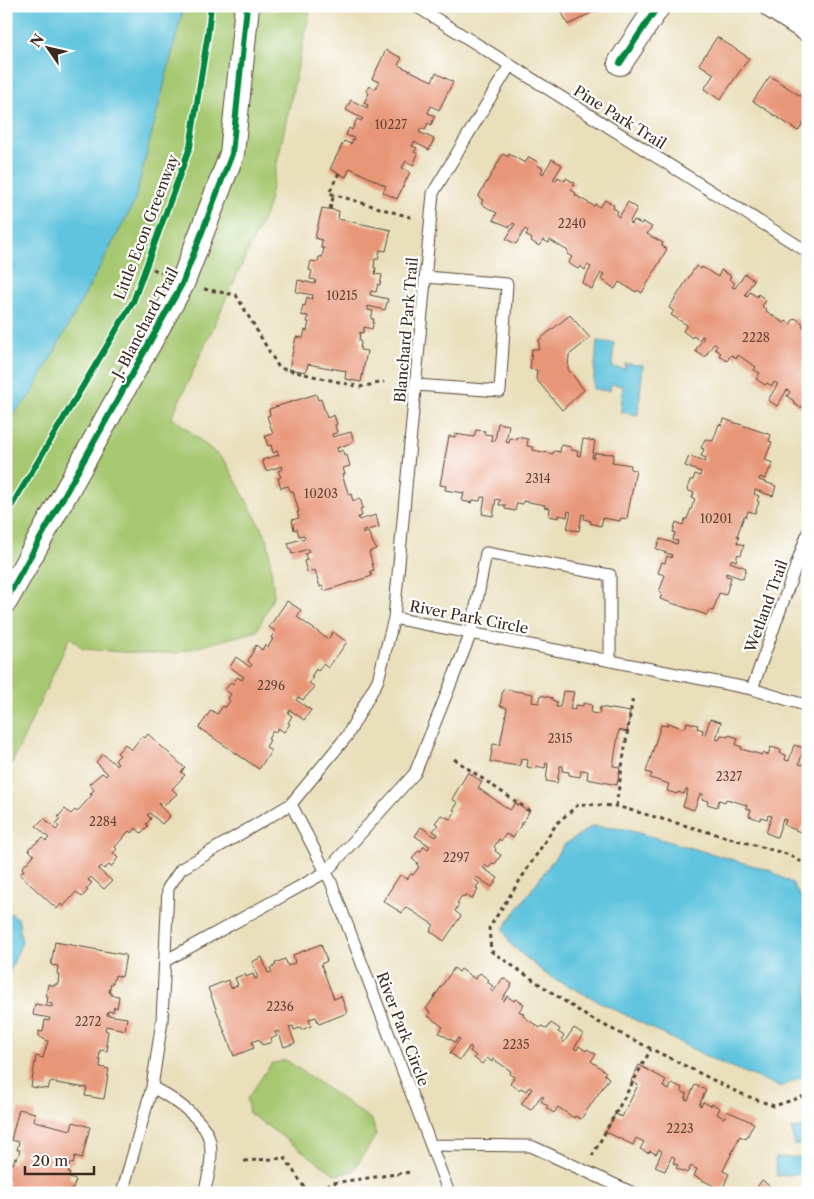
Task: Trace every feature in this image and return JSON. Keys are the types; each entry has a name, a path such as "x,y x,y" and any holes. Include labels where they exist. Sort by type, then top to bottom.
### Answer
{"street":[{"name":"J. Blanchard Trail","path":"6,600 182,284 232,154 247,6"},
{"path":"620,63 658,6"},
{"path":"771,6 808,30"}],"lane":[{"name":"Pine Park Trail","path":"416,6 808,252"},
{"name":"Blanchard Park Trail","path":"394,618 433,193 510,65"},
{"path":"416,385 500,391 507,284 426,277"},
{"name":"Wetland Trail","path":"752,689 808,532"},
{"path":"165,961 326,872 416,773 471,633 486,553 610,575 610,661"},
{"name":"River Park Circle","path":"449,1193 332,882 291,804 347,736 378,680 394,618 752,689 808,706"},
{"path":"122,1193 152,1088 162,1021 168,888 181,869 291,804"},
{"path":"152,1088 175,1100 199,1121 210,1142 209,1176 204,1193"},
{"path":"430,1145 531,1146 633,1193"}],"path":[{"path":"339,173 329,193 421,220"},
{"path":"330,209 334,194"},
{"path":"182,284 236,296 279,368 360,386 384,382"},
{"path":"616,806 633,696"},
{"path":"454,759 531,812"},
{"path":"808,866 790,855 616,806 579,804 557,823 488,928 490,951 588,1017 739,1093 774,1106 808,1095"},
{"path":"592,1156 651,1049"},
{"path":"244,1161 285,1158 308,1193"},
{"path":"312,1193 332,1183 410,1172"}],"green space":[{"path":"6,6 311,6 267,210 171,419 175,419 225,461 268,540 274,595 257,631 176,653 136,653 83,649 70,637 6,776"},
{"path":"286,1060 372,1120 376,1135 353,1171 336,1175 249,1113 247,1099 271,1064"}],"water":[{"path":"6,6 184,6 134,203 31,395 6,422"},
{"path":"597,341 614,343 612,367 625,369 625,364 643,365 638,415 621,412 623,386 611,384 610,391 593,389"},
{"path":"592,826 625,829 769,870 793,884 808,909 808,1070 802,1077 781,1087 716,1061 547,975 511,945 503,929 564,845"},
{"path":"6,911 18,918 22,942 6,981"},
{"path":"808,1127 808,1173 777,1176 775,1158 803,1157 802,1144 794,1145 792,1129"}],"building":[{"path":"380,6 391,6 388,11"},
{"path":"559,6 604,6 568,25"},
{"path":"717,37 749,58 720,100 704,89 714,74 699,64"},
{"path":"386,50 402,58 398,65 432,81 436,73 453,82 439,110 431,106 428,113 435,116 431,125 428,123 425,130 421,128 419,132 434,139 429,150 414,142 412,146 417,148 414,152 418,154 413,165 406,161 402,168 410,172 397,199 383,192 386,186 350,168 346,177 330,169 344,141 351,144 354,138 346,135 349,128 352,130 357,119 361,121 363,119 346,110 351,100 367,108 368,105 364,103 369,93 366,91 369,86 375,89 379,82 372,79"},
{"path":"770,76 808,101 808,117 798,131 753,101"},
{"path":"503,154 508,157 509,154 525,163 529,157 538,162 537,165 543,168 541,172 543,174 552,159 562,165 553,180 556,181 558,177 565,181 566,178 575,183 571,190 576,193 575,195 594,206 595,204 600,207 605,200 614,205 613,208 618,211 616,215 619,217 628,202 637,208 629,223 632,224 634,220 652,227 647,234 663,243 662,246 667,249 642,293 637,290 636,292 619,282 615,289 601,279 604,274 601,273 592,289 582,283 591,267 587,265 585,270 580,266 578,269 568,263 572,257 567,254 568,251 550,240 549,243 543,240 539,246 526,235 528,231 525,229 516,244 506,239 515,224 513,223 510,227 493,220 497,213 481,204 483,200 478,197"},
{"path":"322,208 339,211 338,219 391,230 386,251 380,250 378,259 375,259 375,274 382,275 380,285 378,284 376,292 371,291 370,295 388,299 385,310 368,306 368,310 373,311 371,319 374,319 372,329 364,327 363,333 360,332 360,350 367,351 361,382 345,379 346,371 308,364 306,372 289,369 296,337 303,338 309,322 307,322 308,316 301,315 307,297 312,299 313,295 296,292 298,280 315,284 316,280 310,279 312,271 309,270 311,261 318,262 319,257 322,257 324,248 321,248 322,240 315,238"},
{"path":"696,266 701,269 702,267 718,277 721,270 731,276 729,279 735,283 732,287 735,288 745,274 754,280 745,295 747,297 750,292 757,297 758,294 766,300 762,306 766,311 784,323 786,321 790,324 795,318 804,324 802,326 808,329 805,334 808,335 808,403 805,401 801,408 787,396 790,392 787,390 777,406 768,400 778,384 774,382 772,386 767,383 765,385 756,379 760,373 754,370 756,367 738,355 737,358 731,355 727,361 719,355 721,353 715,349 717,345 714,343 705,357 695,351 704,337 702,336 699,340 693,336 692,338 683,331 687,325 671,315 674,311 669,308"},
{"path":"570,315 590,338 569,355 568,369 584,390 562,410 536,379 537,370 530,369 532,349 539,349 539,340"},
{"path":"316,394 318,400 321,399 327,418 334,415 337,433 332,434 333,437 351,432 354,442 337,448 338,452 343,450 344,456 347,455 350,466 343,468 345,474 342,475 353,501 360,498 363,508 360,509 362,516 358,517 359,520 376,515 379,527 363,531 363,534 368,532 376,549 369,552 374,570 370,571 372,576 324,591 323,586 320,587 315,570 307,572 304,561 307,560 305,554 309,552 308,549 292,554 288,543 305,538 304,535 299,536 297,529 294,530 292,520 299,518 297,512 299,512 293,491 291,492 288,486 281,488 278,478 281,477 278,471 283,469 282,466 266,471 262,460 279,455 277,451 273,453 271,445 268,446 265,436 273,434 267,416 270,415 269,409"},
{"path":"724,419 771,435 769,441 772,442 765,460 773,463 765,479 760,477 759,480 776,486 773,496 755,490 754,494 759,496 757,501 759,502 755,513 748,511 746,517 744,516 737,536 739,537 737,543 744,545 741,555 738,554 736,561 732,559 730,562 746,568 743,579 726,573 726,576 731,577 726,595 719,593 713,611 709,610 707,615 660,599 662,593 659,592 665,575 658,573 662,562 665,563 667,556 671,558 672,555 656,549 660,539 677,544 678,541 673,540 676,522 683,525 695,499 692,498 694,493 687,490 690,480 693,480 695,474 700,476 701,472 685,466 689,456 705,462 706,458 701,456 704,449 701,448 705,439 713,441 719,424 722,425"},
{"path":"498,423 509,425 506,442 509,443 510,438 517,440 517,437 528,439 527,446 533,447 533,450 553,454 554,451 560,452 561,445 578,451 577,455 580,456 583,439 595,441 592,458 594,458 595,453 614,454 612,462 631,465 630,469 636,470 627,519 621,518 620,521 603,518 601,526 590,523 591,521 584,519 585,515 582,514 579,531 567,529 571,512 568,511 567,517 559,515 559,518 549,516 550,508 544,507 545,505 523,501 523,504 517,503 515,511 505,509 505,505 499,505 500,500 496,499 493,516 482,514 485,497 481,497 480,501 473,500 472,503 462,501 464,493 445,490 446,486 440,485 449,436 455,437 455,434 474,437 476,430 485,431 484,434 492,435 491,440 495,441"},
{"path":"287,601 301,610 297,617 328,639 333,632 347,642 328,668 323,664 318,671 316,669 309,683 315,687 303,700 298,697 296,700 311,710 304,720 290,710 288,713 292,716 288,723 290,724 284,732 278,728 275,733 273,731 266,747 271,751 259,769 199,728 211,710 217,714 230,701 228,699 231,694 225,690 231,682 233,684 237,677 242,680 244,677 230,667 236,657 250,667 252,665 248,661 256,645 262,650 265,645 268,647 275,631 269,627"},
{"path":"503,689 533,694 532,702 539,703 541,695 552,698 552,700 557,702 556,707 560,707 563,691 574,692 570,709 575,710 575,705 583,706 583,703 592,705 591,713 599,714 600,707 630,712 627,732 619,730 613,766 620,767 617,785 587,779 588,771 581,770 580,777 569,775 569,772 562,771 563,766 560,766 557,783 546,781 548,764 546,763 545,768 536,766 536,769 527,767 528,760 521,759 520,766 490,762 493,744 500,745 507,708 500,706"},
{"path":"710,719 721,722 716,739 719,740 721,735 738,738 736,745 742,747 741,749 768,755 771,747 781,750 780,753 786,755 785,760 789,761 794,745 804,748 799,764 803,765 804,761 808,762 808,826 802,825 800,832 784,825 786,820 783,819 777,837 766,833 772,816 768,815 767,819 761,817 760,820 749,816 751,810 746,808 747,805 726,799 725,802 719,800 717,807 707,804 708,801 702,799 703,794 700,794 694,810 683,806 688,790 686,789 684,794 667,791 669,784 650,778 652,774 646,772 661,725 667,726 668,723 685,729 687,722 698,725 697,728 703,730 702,734 705,735"},
{"path":"148,734 185,768 181,772 185,775 172,789 177,794 163,806 159,802 158,804 170,816 162,824 150,813 147,815 151,819 146,824 148,826 141,833 136,828 132,833 129,831 115,847 117,849 113,853 118,858 111,867 109,865 104,869 101,866 98,869 112,881 104,889 91,877 88,880 92,883 82,897 76,892 63,907 61,904 57,909 20,875 24,870 22,868 34,855 28,849 43,838 46,841 49,838 36,826 44,818 56,830 59,827 56,824 60,819 58,817 65,809 71,814 75,810 77,812 92,795 90,794 94,790 89,784 102,773 106,776 108,774 96,762 103,754 116,765 118,763 115,760 120,755 117,753 125,744 131,750 142,736 145,738"},
{"path":"468,772 482,782 478,788 510,810 515,803 529,812 513,838 506,834 501,841 499,839 494,847 495,851 501,855 495,864 492,863 489,868 485,865 483,868 498,878 492,887 477,877 475,880 479,883 476,888 478,890 472,899 465,895 457,903 459,904 455,911 461,916 444,941 430,931 434,925 406,907 402,913 383,901 400,875 407,879 411,874 413,875 419,867 418,863 412,859 424,846 428,849 430,846 415,836 421,827 436,837 438,834 433,831 438,825 435,823 441,815 450,819 456,811 453,810 458,803 452,799"},
{"path":"55,942 126,955 122,977 115,975 109,992 111,995 119,996 117,1008 114,1007 113,1012 108,1011 107,1015 127,1018 125,1030 106,1026 105,1030 108,1031 107,1051 100,1050 100,1067 109,1069 104,1099 85,1096 87,1088 50,1082 48,1089 31,1087 36,1056 43,1058 48,1041 39,1037 39,1031 43,1032 45,1020 49,1021 50,1018 33,1015 35,1004 52,1007 52,1004 47,1003 48,984 55,986 55,984 58,984 58,966 51,965"},
{"path":"321,944 327,961 321,964 334,999 341,996 347,1013 319,1024 316,1017 309,1019 311,1026 301,1030 300,1028 294,1030 293,1026 289,1027 295,1043 284,1047 278,1031 275,1032 277,1036 271,1039 272,1042 262,1045 259,1039 252,1042 254,1048 234,1056 208,988 228,980 231,988 238,985 235,978 245,974 246,977 253,974 255,979 258,978 252,962 262,957 268,973 272,972 270,968 276,965 275,963 285,959 288,966 295,963 293,955"},
{"path":"454,968 459,972 461,969 475,979 480,973 489,980 487,982 493,986 490,990 493,992 503,978 512,984 502,999 504,1001 507,996 514,1001 515,999 524,1004 519,1011 524,1014 523,1016 540,1028 542,1026 547,1029 551,1023 560,1029 558,1032 564,1036 561,1039 564,1042 574,1028 583,1034 574,1048 577,1050 579,1046 586,1051 587,1049 596,1054 591,1061 606,1072 604,1074 609,1078 581,1119 575,1116 574,1118 558,1107 554,1113 546,1108 548,1106 541,1101 544,1097 541,1096 531,1110 521,1104 532,1089 529,1087 526,1091 521,1088 519,1090 510,1083 514,1077 509,1074 511,1071 493,1059 492,1062 487,1058 482,1064 474,1058 476,1056 470,1051 472,1048 470,1046 460,1060 450,1053 460,1039 458,1038 455,1042 439,1033 443,1027 428,1016 430,1012 426,1009"},
{"path":"639,1065 666,1080 663,1087 669,1090 672,1083 682,1088 681,1091 687,1094 685,1099 688,1100 695,1085 706,1090 699,1105 701,1106 703,1102 711,1106 712,1104 720,1108 717,1114 724,1118 727,1111 754,1123 746,1139 740,1136 723,1171 729,1174 722,1190 694,1176 697,1169 691,1166 687,1173 676,1168 678,1165 673,1163 675,1158 672,1156 665,1171 655,1167 662,1151 659,1149 656,1154 650,1151 648,1153 640,1149 644,1142 636,1138 633,1145 606,1132 615,1114 622,1117 638,1085 631,1081"},
{"path":"19,1109 35,1113 34,1121 71,1130 73,1122 90,1127 82,1158 75,1156 73,1164 70,1163 69,1178 76,1180 70,1193 6,1193 6,1184 8,1185 9,1181 6,1181 6,1162 13,1164 20,1150 17,1150 19,1142 11,1140"},
{"path":"762,1180 778,1193 753,1193"}],"cycle path":[{"name":"Little Econ Greenway","path":"6,515 133,302 190,147 211,6"},
{"path":"6,600 182,284 232,154 247,6"},
{"path":"620,63 658,6"}]}
